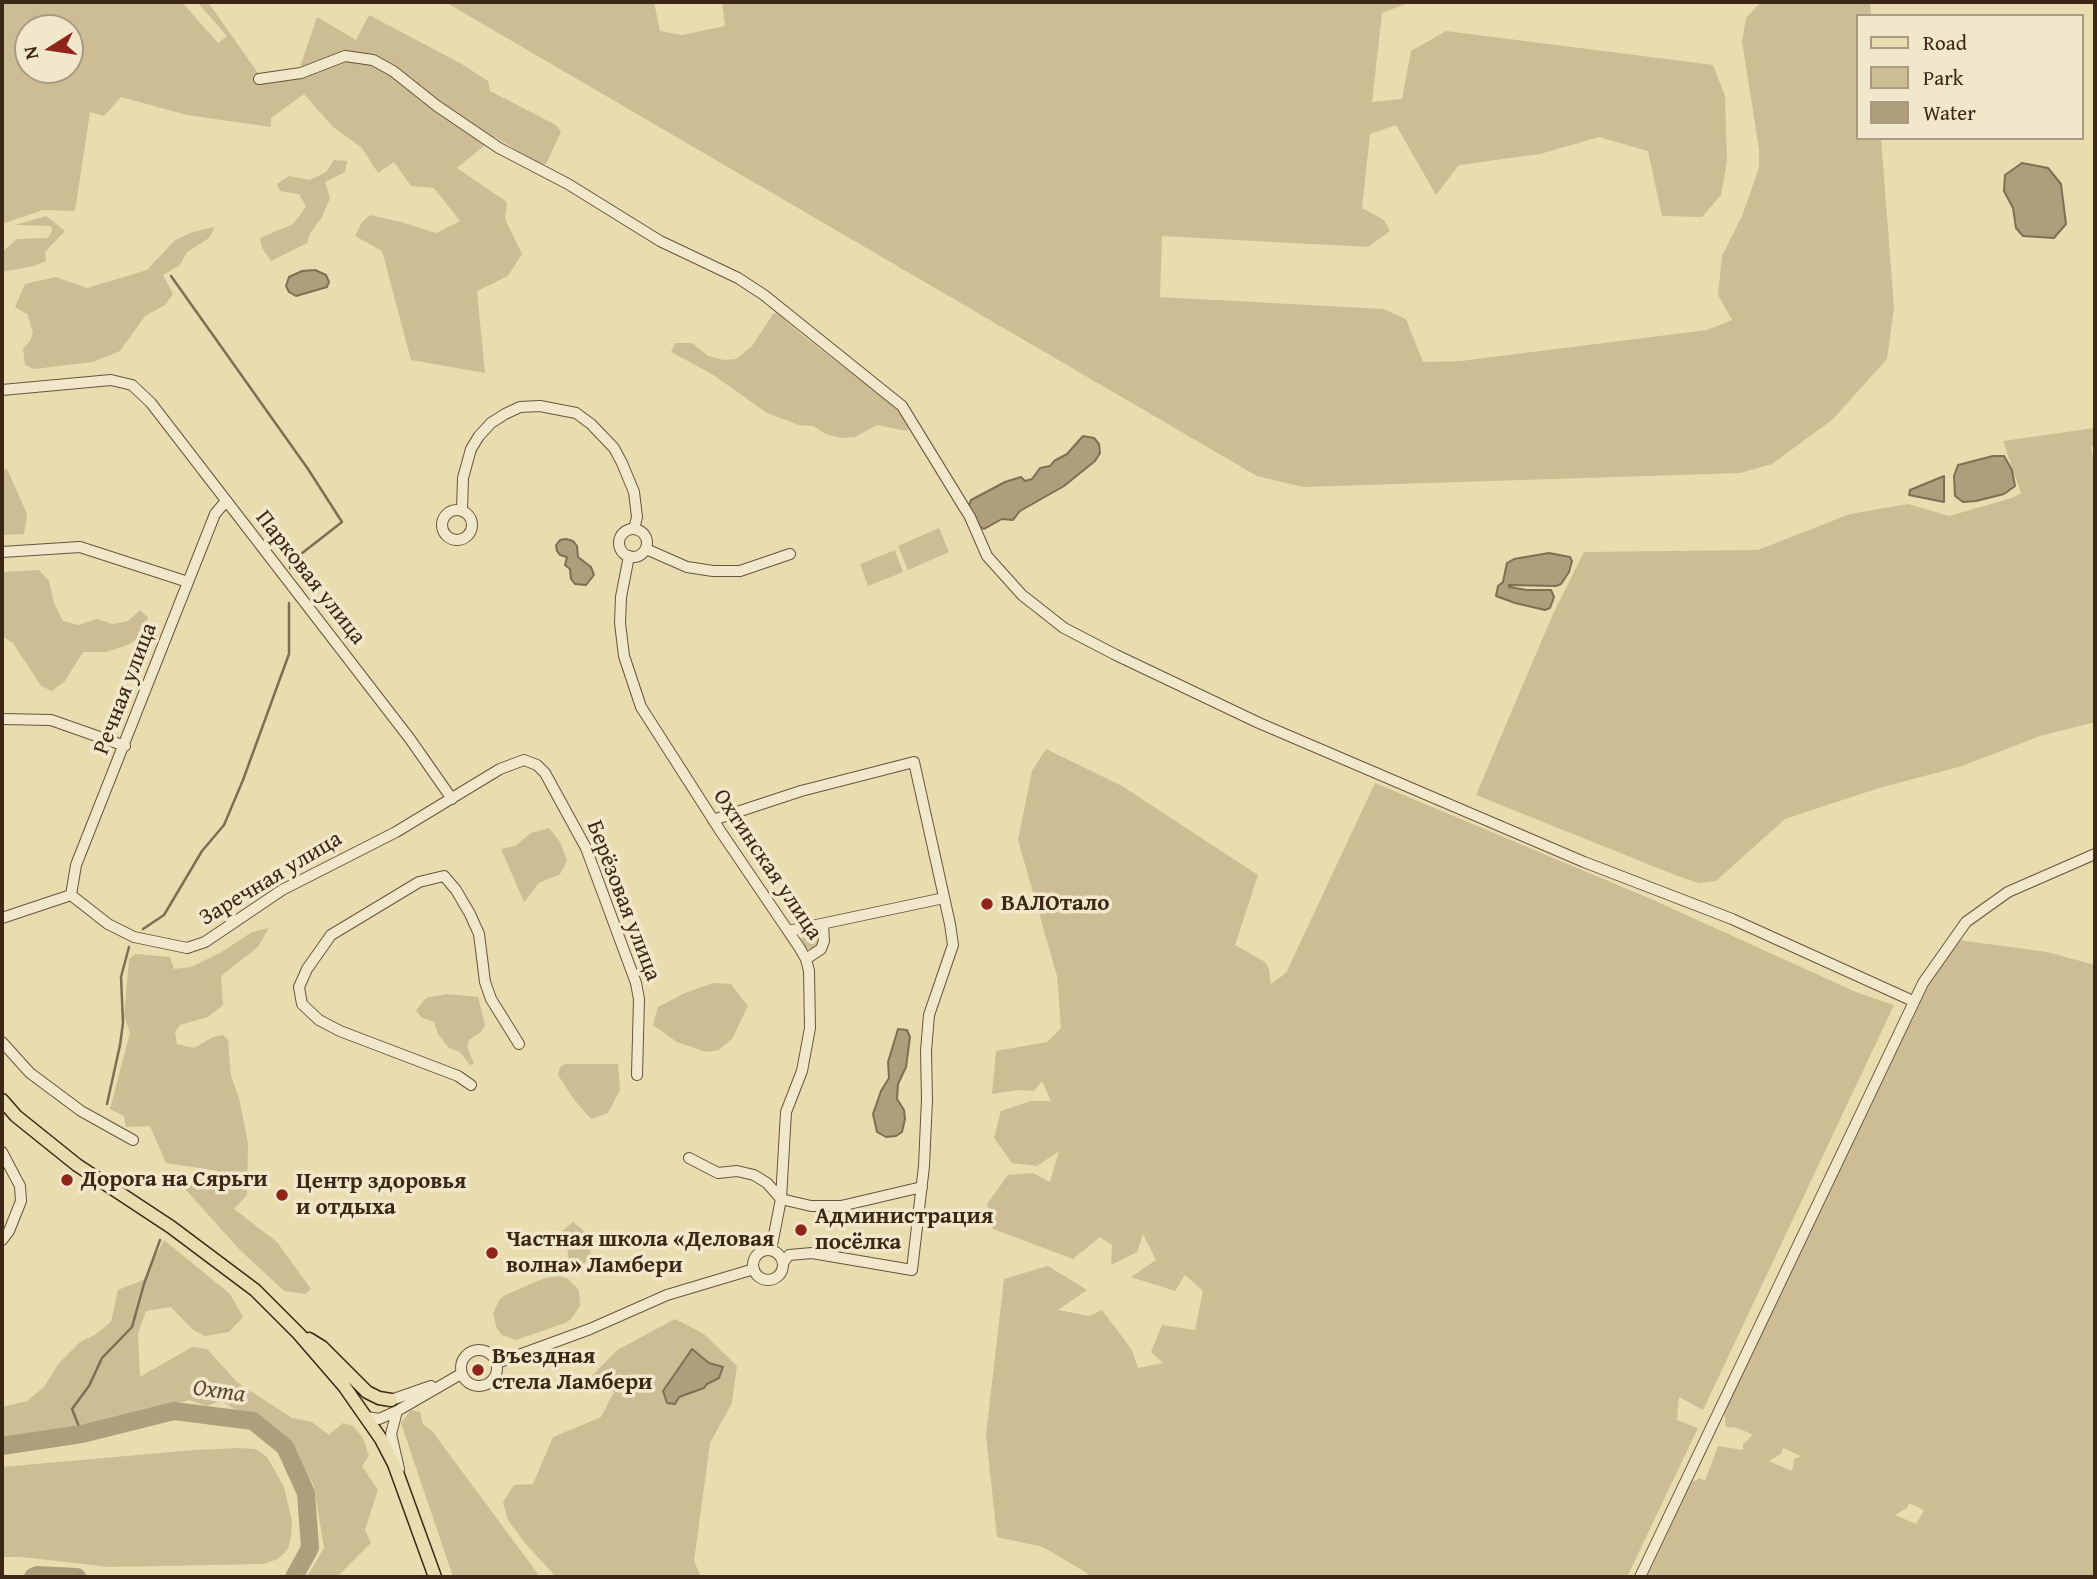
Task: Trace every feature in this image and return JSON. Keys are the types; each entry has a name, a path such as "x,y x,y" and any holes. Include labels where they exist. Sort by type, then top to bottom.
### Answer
{"main road":[{"path":"2,1100 16,1116 77,1165 171,1227 255,1290 299,1334 381,1438 400,1480 435,1577"},
{"path":"299,1334 322,1347 367,1392 394,1405"},
{"path":"367,1417 373,1406 394,1405"}],"street":[{"path":"259,79 302,73 345,56 373,60 393,71 499,148 568,184 660,241 738,278 764,295 902,406 970,517 987,555 1022,595 1064,628 1259,723 1584,862 1732,919 1913,1001"},
{"name":"Парковая улица","path":"2,390 111,380 132,385 151,403 410,739 452,799"},
{"name":"Охтинская улица","path":"462,511 463,478 471,449 479,436 491,423 505,414 520,407 540,406 576,413 614,448 634,492 634,528"},
{"name":"Речная улица","path":"71,895 76,865 215,514 226,501"},
{"name":"Охтинская улица","path":"646,549 645,534 634,528 620,536 618,544 621,551 629,556 621,597 620,623 630,679 641,707 806,959 810,988 810,1028 802,1071 786,1112 781,1199 771,1250"},
{"path":"2,552 80,547 188,582"},
{"path":"629,556 641,555 646,549 687,567 740,571 790,554"},
{"path":"2,719 51,719 125,746"},
{"name":"Заречная улица","path":"71,895 108,925 134,937 187,948 205,942 228,928 282,890 396,832 500,769 524,760"},
{"name":"Берёзовая улица","path":"524,760 537,765 545,773 586,848 636,984 639,999 637,1075"},
{"path":"713,820 800,791 914,762 953,946 929,1015 922,1187 912,1270 812,1254 789,1255 783,1263"},
{"path":"1640,1577 1913,1001 1966,922 2008,892 2095,854"},
{"path":"471,1085 458,1076 341,1031 319,1020 302,1004 299,987 307,969 331,935 419,882 444,876 456,890 479,934 485,982 491,999 519,1044"},
{"path":"2,918 71,895"},
{"path":"788,931 944,898"},
{"path":"806,959 821,949 824,923"},
{"path":"2,1042 30,1073 81,1111 133,1140"},
{"path":"2,1152 20,1186 21,1201 9,1231 2,1240"},
{"path":"689,1158 718,1173 737,1171 754,1175 767,1183 781,1199 811,1206 841,1206 922,1187"},
{"path":"771,1250 780,1256 783,1263 783,1270 772,1280 758,1277 754,1269 755,1257 760,1252 771,1250"},
{"path":"497,1363 590,1329 667,1294 754,1269"},
{"path":"400,1480 391,1434 394,1405 456,1377 461,1362 475,1350 492,1355 497,1363 497,1373 492,1382 483,1387 473,1386 456,1377"}],"green space":[{"path":"2,2 182,2 218,43 227,36 197,2 208,2 260,76 300,67 317,17 356,40 369,15 460,63 488,81 490,91 556,125 561,132 546,164 538,163 495,137 457,168 507,202 505,219 522,254 508,276 477,291 485,373 411,360 382,251 355,236 362,222 370,215 436,233 460,221 434,188 411,186 394,162 378,173 362,148 332,126 304,94 271,118 271,127 187,115 121,97 104,116 90,112 75,211 43,210 2,224"},
{"path":"445,2 654,2 660,31 682,35 725,26 722,2 1411,2 1382,13 1372,102 1402,99 1411,51 1446,31 1713,65 1725,96 1727,161 1721,195 1702,217 1662,216 1648,151 1599,137 1540,154 1459,165 1436,195 1396,125 1370,134 1362,208 1384,220 1390,231 1368,247 1162,236 1160,297 1383,309 1406,319 1423,362 1461,361 1707,330 1732,320 1718,295 1722,256 1742,216 1759,168 1759,149 1742,41 1746,18 1759,4 1765,2 1870,2 1871,14 1856,14 1856,140 1881,140 1894,308 1887,359 1832,420 1772,464 1740,473 1303,487 1257,476"},
{"path":"334,160 347,161 345,172 325,182 330,198 307,243 271,261 262,248 260,238 293,224 306,207 299,194 280,191 277,184 289,176 310,180 326,172"},
{"path":"46,216 65,231 45,252 46,261 2,272 2,252 17,239 48,238 52,231 51,226 15,225"},
{"path":"215,227 209,238 187,252 180,265 163,275 173,294 165,305 145,316 120,351 93,362 34,369 25,365 23,348 33,333 28,315 15,307 25,284 56,277 87,288 147,270 175,240"},
{"path":"777,313 894,406 910,427 907,431 877,425 855,437 841,438 826,434 813,426 799,425 767,413 712,374 671,352 675,343 692,343 708,356 724,360 736,359 752,346 773,314"},
{"path":"2095,428 2095,445 2091,447 2095,469 2095,722 2040,736 1962,766 1879,788 1785,819 1716,881 1699,883 1680,877 1476,795 1553,614 1584,552 1758,550 1850,514 1908,504 1949,516 2021,493 2003,441"},
{"path":"2,469 7,469 27,514 24,534 2,535"},
{"path":"939,528 949,552 908,570 898,546"},
{"path":"895,550 903,572 868,586 860,564"},
{"path":"39,570 49,581 54,603 63,621 78,625 97,619 113,624 128,621 140,610 148,617 143,635 128,645 106,652 83,652 65,681 52,691 41,686 13,643 2,636 2,572"},
{"path":"1046,749 1122,786 1258,875 1235,945 1265,962 1271,984 1286,973 1375,783 1651,899 1858,993 1894,1005 1703,1410 1679,1397 1677,1420 1698,1428 1627,1577 1089,1577 1087,1573 1043,1547 997,1537 986,1435 1004,1279 1048,1266 1087,1290 1058,1310 1089,1316 1102,1310 1132,1350 1138,1368 1163,1363 1151,1352 1162,1325 1195,1330 1203,1291 1185,1275 1175,1291 1131,1277 1156,1260 1143,1234 1137,1252 1111,1265 1112,1245 1100,1237 1073,1259 993,1229 987,1204 1008,1175 1033,1173 1050,1182 1059,1151 1037,1166 1012,1163 994,1138 1001,1111 1031,1101 1051,1101 1042,1081 1034,1091 1018,1090 992,1094 996,1051 1047,1042 1061,1028 1057,976 1018,840 1032,771"},
{"path":"549,828 560,842 567,861 560,874 539,883 524,902 501,849 515,846 531,833"},
{"path":"269,928 258,947 221,976 223,1005 208,1017 180,1025 175,1032 177,1044 194,1048 213,1037 223,1035 228,1040 231,1076 239,1098 248,1143 247,1195 234,1209 277,1242 311,1289 305,1294 284,1291 241,1251 184,1188 219,1171 166,1163 150,1126 126,1127 124,1116 110,1109 130,1033 124,1016 129,959 136,954 170,957 174,969 191,967 220,953 252,932"},
{"path":"810,933 816,935 816,947 810,949 804,947 802,941 804,935"},
{"path":"1958,940 2047,952 2095,965 2095,1577 1647,1577 1692,1482 1700,1478 1705,1481 1718,1446 1743,1450 1743,1444 1753,1435 1738,1428 1726,1427 1724,1410 1931,980 1933,981 1931,978","holes":["1783,1448 1801,1456 1794,1459 1792,1471 1769,1461 1781,1454","1909,1503 1924,1510 1916,1524 1895,1515 1907,1508"]},
{"path":"713,983 731,984 748,1006 732,1039 719,1050 706,1052 677,1042 653,1025 658,1007"},
{"path":"447,994 478,997 485,1025 481,1032 469,1040 467,1046 474,1064 470,1065 460,1052 449,1048 438,1034 434,1022 421,1017 416,1010 426,998"},
{"path":"565,1064 618,1064 620,1090 608,1113 591,1119 575,1101 558,1075 560,1067"},
{"path":"573,1222 583,1230 591,1254 578,1273 570,1269 567,1248 560,1233"},
{"path":"164,1240 230,1294 243,1317 229,1332 205,1336 193,1330 171,1307 146,1311 138,1334 140,1377 192,1347 207,1349 237,1382 292,1418 312,1422 329,1435 343,1423 353,1426 363,1438 369,1456 362,1466 378,1490 365,1530 371,1543 337,1577 307,1577 324,1548 314,1486 290,1443 261,1420 221,1401 207,1406 189,1400 90,1430 2,1443 2,1407 27,1401 44,1387 59,1363 79,1343 111,1322 118,1290 143,1280"},
{"path":"560,1276 568,1279 579,1290 580,1306 571,1319 516,1340 502,1335 497,1329 493,1314 499,1300 545,1278"},
{"path":"675,1319 704,1334 737,1366 732,1403 710,1443 694,1561 701,1577 556,1577 508,1520 503,1502 514,1485 533,1484 553,1437 601,1417 614,1392 592,1376 617,1350"},
{"path":"411,1410 420,1412 423,1424 432,1431 538,1574 536,1577 453,1577 401,1423"},
{"path":"255,1449 267,1457 284,1487 292,1521 291,1537 288,1549 278,1559 263,1564 109,1567 2,1557 2,1467"}],"water":[{"path":"2022,163 2048,168 2061,184 2066,224 2054,238 2023,236 2016,228 2013,208 2004,191 2005,175"},
{"path":"315,270 326,275 329,282 327,287 296,296 289,292 286,286 289,277 302,271"},
{"path":"1083,436 1094,438 1099,444 1100,453 1095,461 1064,486 1020,511 1013,520 1002,519 984,529 979,526 968,507 971,500 1005,482 1021,477 1025,481 1032,479 1040,468 1050,466 1067,454"},
{"path":"1993,456 2004,456 2012,470 2015,486 2004,494 1976,501 1963,502 1955,496 1954,476 1958,465"},
{"path":"1944,476 1944,502 1909,495 1910,490"},
{"path":"560,540 573,541 577,546 578,557 591,567 594,575 586,585 575,584 571,579 570,569 565,565 567,557 557,551 556,545"},
{"path":"1549,553 1570,557 1572,561 1561,584 1509,587 1551,590 1554,597 1550,608 1545,610 1496,596 1498,586 1503,582 1507,563 1514,559"},
{"path":"898,1029 907,1030 910,1037 906,1067 898,1084 897,1099 904,1110 905,1119 902,1132 886,1137 877,1132 873,1114 889,1078 888,1062"},
{"path":"692,1349 709,1363 723,1367 719,1378 704,1388 679,1397 675,1404 667,1403 663,1391"}],"waterway":[{"path":"171,276 308,469 342,522 292,561 290,568"},
{"path":"143,929 164,915 202,851 224,825 289,654 289,603"},
{"path":"107,1104 120,1045 123,1023 121,977 129,947"},
{"path":"82,1434 72,1409 89,1386 102,1358 132,1327 160,1240"},
{"name":"Охта","path":"2,1446 82,1434 174,1411 253,1421 285,1447 306,1493 310,1548 294,1577"},
{"name":"Охта","path":"33,1577 77,1577"}],"place":[{"name":"ВАЛОтало","path":"987,904"},
{"name":"Дорога на Сярьги","path":"67,1180"},
{"name":"Центр здоровья и отдыха","path":"282,1195"},
{"name":"Администрация посёлка","path":"801,1230"},
{"name":"Частная школа «Деловая волна» Ламбери","path":"492,1253"},
{"name":"Въездная стела Ламбери","path":"478,1370"}]}
